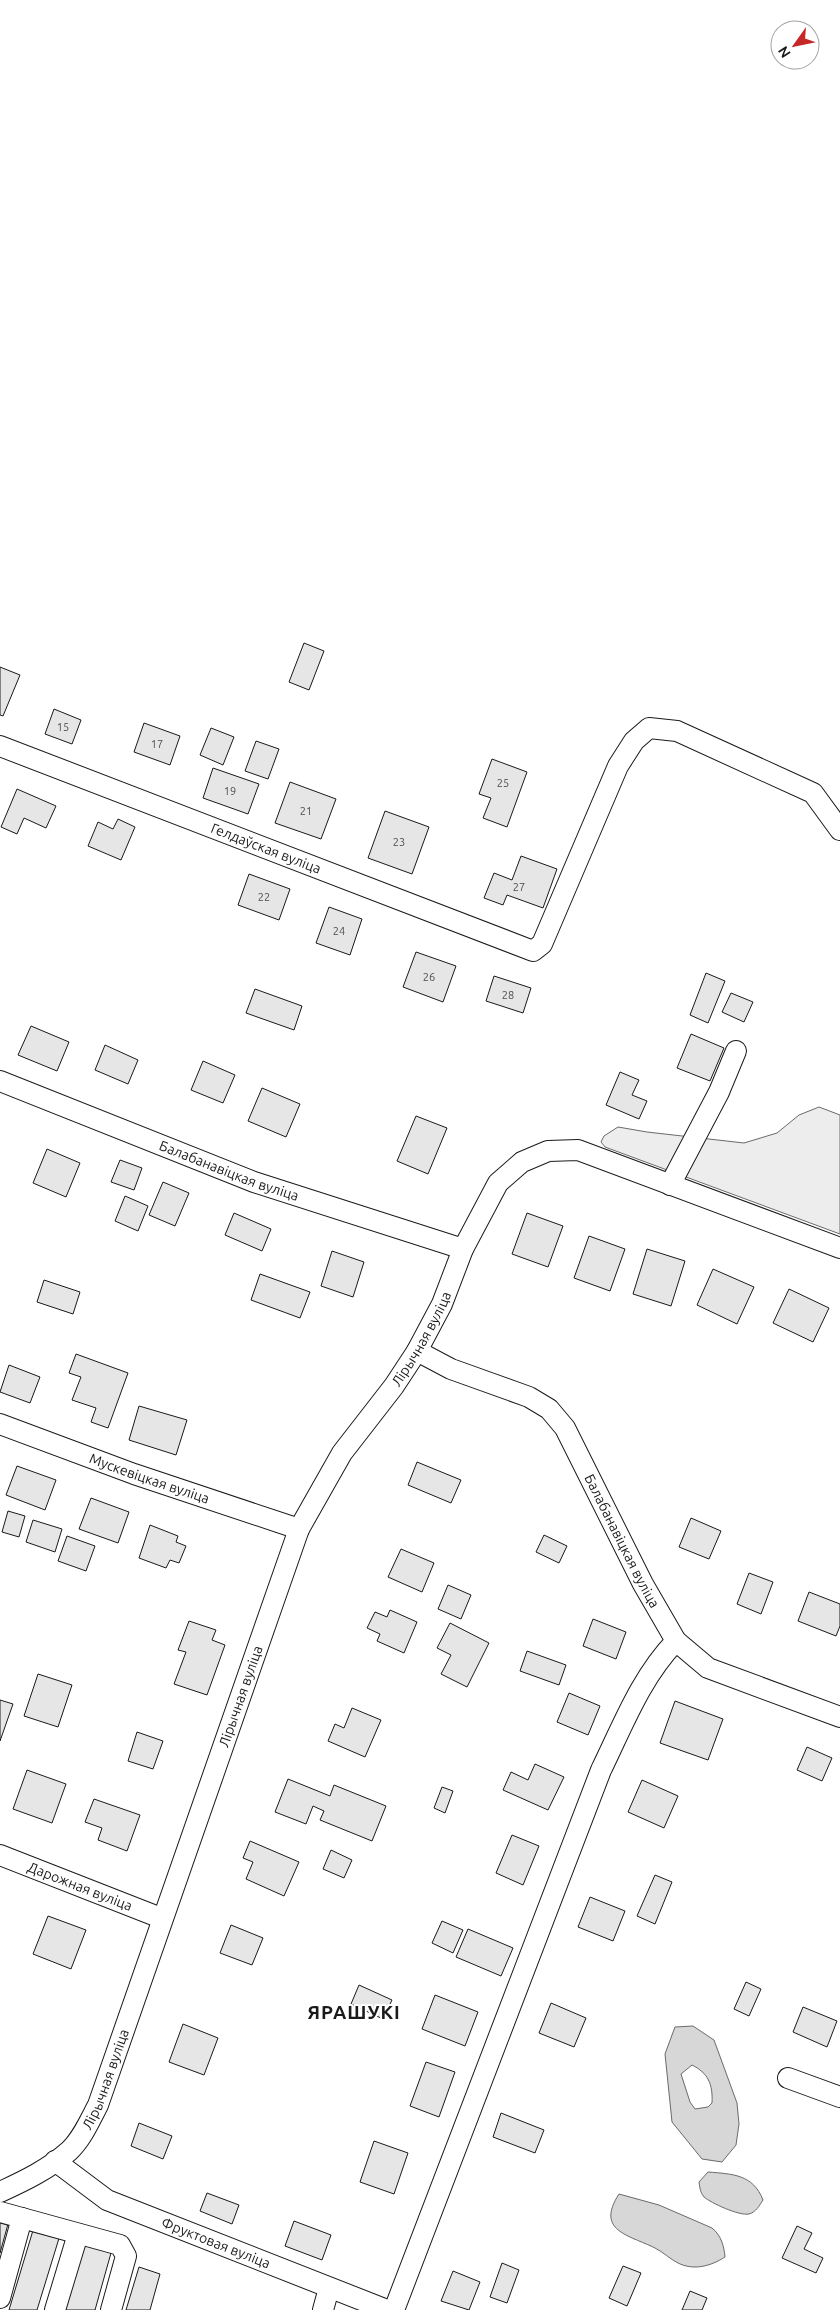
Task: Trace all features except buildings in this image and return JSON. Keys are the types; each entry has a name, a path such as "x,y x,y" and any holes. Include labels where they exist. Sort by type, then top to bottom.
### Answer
{"street":[{"name":"Гелдаўская вуліца","path":"0,746 533,951 542,944 618,766 634,742 649,728 677,731 813,793 840,830"},
{"path":"670,1185 719,1092 736,1051"},
{"name":"Балабанавіцкая вуліца","path":"0,1081 254,1182 463,1249"},
{"name":"Лірычная вуліца","path":"0,2192 32,2177 70,2150 83,2132 98,2105 161,1918 299,1529 342,1453 394,1386 417,1351 442,1304 463,1249 498,1182 522,1162 548,1151 578,1150 840,1248"},
{"name":"Балабанавіцкая вуліца","path":"417,1351 451,1369 529,1397 549,1409 565,1428 643,1584 676,1641 708,1668 840,1717"},
{"name":"Мускевіцкая вуліца","path":"0,1424 134,1474 299,1529"},
{"path":"394,2310 601,1770 642,1686 661,1657 676,1641"},
{"name":"Дарожная вуліца","path":"0,1856 161,1918"},
{"path":"788,2078 840,2097"},
{"name":"Фруктовая вуліца","path":"56,2161 107,2200 387,2310"},
{"path":"0,2212 120,2245 126,2256 111,2310"},
{"path":"0,2298 22,2218"},
{"path":"55,2310 78,2234"},
{"path":"323,2310 329,2288"}],"shaded area":[{"path":"819,1107 840,1115 840,1234 605,1147 601,1142 604,1136 618,1127 744,1143 777,1133 799,1115"},
{"path":"693,2026 714,2040 737,2103 739,2124 736,2145 722,2162 702,2159 672,2122 665,2054 675,2027","holes":["692,2065 708,2080 712,2090 712,2103 708,2107 695,2109 690,2102 681,2074"]},
{"path":"708,2172 733,2175 748,2180 759,2191 763,2200 749,2214 732,2211 713,2202 704,2197 700,2190 699,2182"},
{"path":"619,2194 659,2205 712,2228 722,2241 725,2257 714,2263 690,2267 626,2235 613,2224 611,2216 613,2206"}],"district":[{"name":"ЯРАШУКІ","path":"354,2012"}]}
